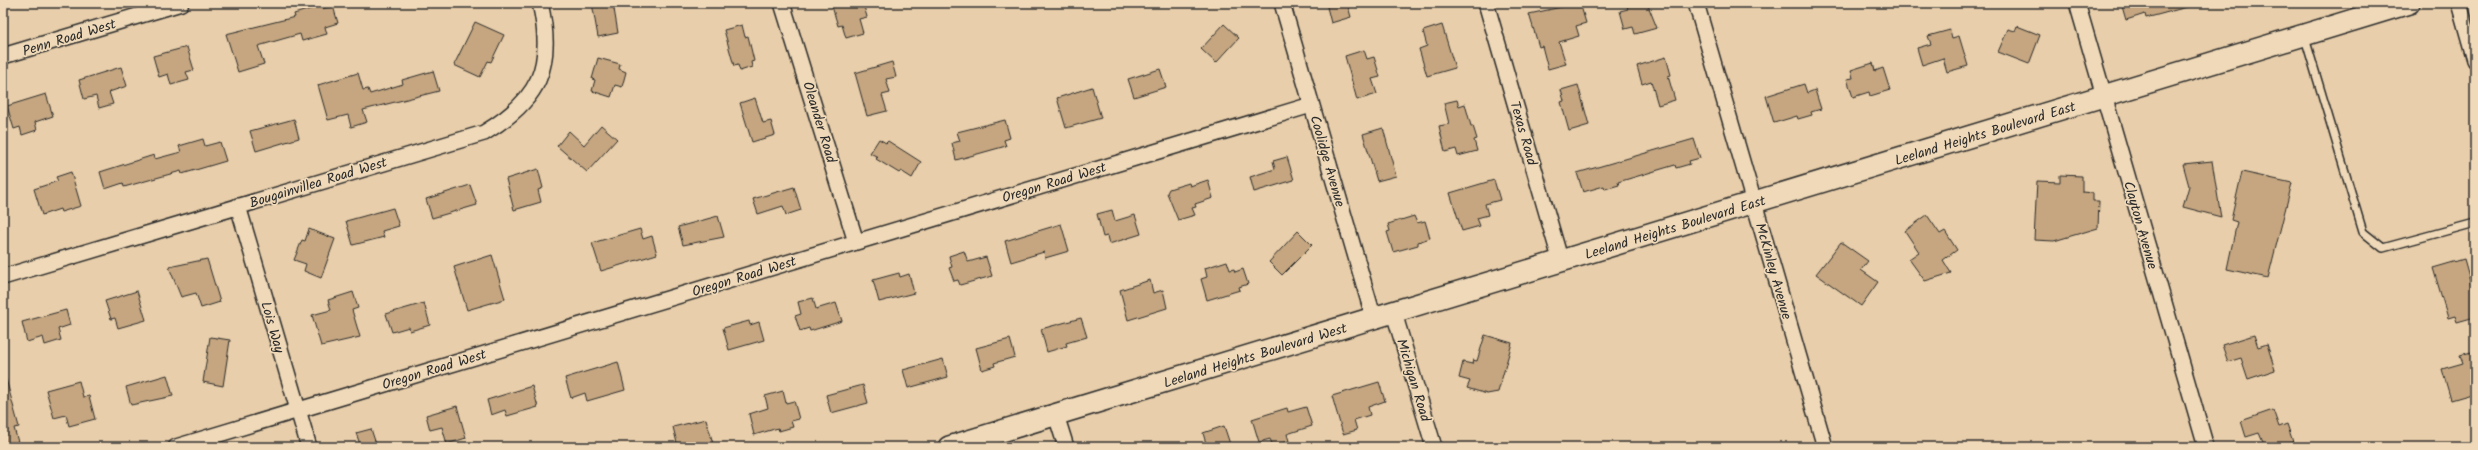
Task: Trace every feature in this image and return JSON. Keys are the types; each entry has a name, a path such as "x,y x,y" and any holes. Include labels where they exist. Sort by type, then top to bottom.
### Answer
{"main road":[{"name":"Leeland Heights Boulevard East","path":"1561,262 2409,3"},
{"name":"Leeland Heights Boulevard West","path":"949,447 1561,262"}],"street":[{"name":"Penn Road West","path":"3,56 181,3"},
{"name":"Bougainvillea Road West","path":"3,277 484,133 509,117 527,99 542,74 545,36 540,3"},
{"name":"Oleander Road","path":"782,3 856,242"},
{"name":"Coolidge Avenue","path":"1282,3 1374,319"},
{"name":"Texas Road","path":"1486,3 1561,262"},
{"name":"McKinley Avenue","path":"1696,3 1825,447"},
{"name":"Clayton Avenue","path":"2077,3 2206,447"},
{"path":"2459,3 2475,60"},
{"name":"Oregon Road West","path":"176,447 1311,105"},
{"name":"Lois Way","path":"238,206 309,447"},
{"name":"Michigan Road","path":"1394,313 1434,447"},
{"path":"1056,415 1066,447"}],"lane":[{"path":"2304,35 2363,232 2383,248 2475,223"}],"building":[{"path":"592,3 613,3 618,33 598,37"},
{"path":"831,3 863,3 867,17 859,19 863,33 846,38 842,25 838,26"},
{"path":"1326,3 1347,3 1351,17 1331,23"},
{"path":"1580,3 1586,23 1576,26 1579,36 1559,42 1566,64 1548,69 1542,46 1539,47 1529,14"},
{"path":"1626,3 1647,3 1657,28 1635,34 1633,27 1625,29 1620,11 1628,9"},
{"path":"2121,3 2186,3 2187,7 2146,18 2145,14 2126,20"},
{"path":"320,6 321,9 333,6 338,23 325,27 327,34 302,41 300,34 258,46 264,64 238,72 226,34 295,17 294,14"},
{"path":"475,22 504,35 491,62 488,61 480,77 454,65"},
{"path":"1224,24 1239,38 1216,63 1201,49"},
{"path":"742,25 745,37 748,36 754,61 751,62 752,67 740,71 738,65 734,66 724,30"},
{"path":"1442,25 1455,68 1427,76 1419,49 1427,46 1423,31"},
{"path":"2017,26 2040,35 2029,64 1998,52 2008,29 2015,31"},
{"path":"1950,30 1952,38 1959,36 1968,66 1947,72 1943,58 1922,65 1917,48 1931,44 1928,36"},
{"path":"187,47 194,70 186,72 189,80 171,85 168,74 159,77 153,56"},
{"path":"1364,50 1367,59 1374,57 1380,77 1372,79 1377,94 1357,100 1345,56"},
{"path":"1666,57 1671,75 1668,76 1675,100 1658,105 1651,81 1642,84 1637,66"},
{"path":"598,58 620,64 619,69 626,72 622,87 615,85 611,97 592,91 595,80 592,79"},
{"path":"892,62 896,77 886,79 890,93 882,95 887,111 867,116 855,73"},
{"path":"1873,63 1875,71 1883,68 1890,90 1870,96 1869,92 1853,97 1847,79 1853,78 1851,70"},
{"path":"121,67 127,86 109,92 113,104 99,108 96,96 84,99 79,80"},
{"path":"1160,69 1166,87 1134,97 1128,79"},
{"path":"433,71 439,91 363,110 367,122 351,127 348,115 328,120 318,85 358,73 363,90 368,89 370,94 403,84 402,80"},
{"path":"1804,84 1807,93 1815,90 1821,109 1811,112 1812,115 1798,119 1797,116 1774,123 1766,96"},
{"path":"1578,85 1589,125 1569,131 1561,102 1564,101 1561,90"},
{"path":"1092,87 1101,118 1066,128 1057,98"},
{"path":"46,94 53,116 35,122 37,130 22,135 20,127 14,129 7,106"},
{"path":"755,98 763,123 771,121 775,135 752,142 740,103"},
{"path":"1457,100 1459,106 1465,104 1471,126 1473,126 1477,139 1474,140 1477,151 1458,156 1456,149 1445,152 1439,126 1449,124 1444,103"},
{"path":"294,119 299,138 256,151 250,131"},
{"path":"1005,120 1010,138 1004,140 1006,146 956,160 952,143 960,141 957,132"},
{"path":"601,125 617,139 587,172 557,146 569,131 584,145"},
{"path":"1383,128 1396,176 1377,181 1363,134"},
{"path":"203,139 205,146 220,142 226,161 182,174 181,171 124,187 123,183 105,189 100,172 154,155 155,159 181,152 179,146"},
{"path":"879,139 886,143 888,141 921,162 912,178 901,171 899,173 876,159 878,157 870,153"},
{"path":"1694,139 1700,158 1689,161 1690,164 1676,168 1675,165 1618,182 1619,185 1605,189 1604,186 1583,192 1577,173"},
{"path":"1287,157 1294,180 1254,192 1250,177 1275,169 1273,161"},
{"path":"2212,161 2221,217 2183,207 2189,186 2183,164"},
{"path":"538,169 543,188 538,190 541,202 514,210 506,179"},
{"path":"71,172 81,206 61,212 60,209 42,215 34,189 58,181 56,177"},
{"path":"2242,172 2292,183 2268,278 2227,269 2237,222 2231,220"},
{"path":"2060,175 2082,176 2082,192 2093,193 2093,201 2099,201 2098,228 2054,241 2034,240 2037,181 2060,182"},
{"path":"1208,180 1213,198 1195,204 1196,207 1192,208 1195,215 1178,220 1167,193 1169,189 1189,183 1190,186"},
{"path":"1494,180 1500,200 1485,204 1488,215 1477,218 1480,226 1462,231 1450,193"},
{"path":"470,185 477,205 432,218 426,199"},
{"path":"794,187 801,210 786,215 783,206 758,214 753,199"},
{"path":"393,208 399,226 382,231 384,237 353,245 346,221"},
{"path":"1112,210 1115,221 1135,215 1141,234 1109,244 1107,236 1103,237 1097,214"},
{"path":"1927,215 1940,234 1945,231 1957,250 1943,260 1951,273 1925,281 1909,259 1919,252 1905,231"},
{"path":"718,216 724,237 683,245 678,227"},
{"path":"1414,216 1417,223 1425,221 1430,238 1418,242 1418,245 1393,252 1387,232 1390,231 1388,224"},
{"path":"1061,224 1069,251 1045,258 1044,252 1011,262 1005,241"},
{"path":"309,229 335,239 321,278 304,271 306,264 294,260 302,240 305,241"},
{"path":"640,229 643,239 652,236 657,254 601,271 592,243"},
{"path":"1298,231 1312,245 1282,275 1269,262"},
{"path":"1841,242 1868,261 1861,270 1878,282 1861,306 1816,274"},
{"path":"964,251 968,262 986,257 992,276 960,285 958,280 954,281 949,268 952,267 949,256"},
{"path":"492,255 505,299 467,310 454,267"},
{"path":"207,259 220,302 201,308 196,293 181,297 169,267"},
{"path":"2464,259 2475,298 2475,317 2457,322 2455,316 2448,318 2433,268"},
{"path":"1227,261 1230,270 1234,269 1235,272 1243,269 1248,284 1239,287 1240,290 1207,300 1201,279 1207,277 1205,268"},
{"path":"899,273 900,277 909,274 914,293 879,302 873,280"},
{"path":"1150,280 1153,293 1163,290 1167,308 1128,320 1120,290"},
{"path":"137,291 146,320 118,328 115,318 111,319 105,301"},
{"path":"353,292 358,308 352,310 360,337 321,346 312,315 331,310 328,300"},
{"path":"813,298 816,309 836,303 842,321 810,331 809,328 800,331 795,316 801,314 798,302"},
{"path":"424,303 430,325 410,331 409,327 392,332 386,314"},
{"path":"66,310 70,325 58,329 61,340 45,345 43,337 27,342 22,322"},
{"path":"1081,318 1087,337 1066,343 1067,346 1047,352 1041,329"},
{"path":"749,321 750,325 759,322 764,340 729,350 723,328"},
{"path":"1485,335 1512,343 1498,392 1487,394 1467,388 1470,381 1459,378 1463,362 1472,364 1473,360 1477,361"},
{"path":"2254,335 2258,347 2267,344 2275,370 2248,379 2241,358 2228,362 2222,345"},
{"path":"210,337 230,340 223,386 203,382"},
{"path":"1010,339 1015,357 994,363 995,366 982,370 976,348"},
{"path":"2475,351 2475,393 2451,400 2442,369 2463,363 2460,355"},
{"path":"943,359 948,377 908,388 903,370"},
{"path":"618,362 625,390 587,401 585,393 571,398 565,378"},
{"path":"167,375 173,396 131,405 126,387"},
{"path":"6,379 19,427 14,428 18,442 3,446 3,380"},
{"path":"79,381 83,397 89,396 95,419 69,426 66,415 54,418 46,390"},
{"path":"1379,382 1385,401 1368,407 1370,415 1354,420 1357,430 1343,434 1332,396"},
{"path":"863,385 868,403 831,413 826,395"},
{"path":"532,386 538,407 507,416 505,410 491,415 487,400"},
{"path":"783,391 786,403 794,401 799,419 791,421 793,427 779,431 778,428 754,435 749,414 768,408 765,396"},
{"path":"457,406 466,438 447,444 442,427 430,430 426,415"},
{"path":"1306,407 1312,426 1287,434 1289,441 1273,446 1270,439 1259,442 1252,419 1287,408 1288,412"},
{"path":"2273,410 2279,427 2287,424 2293,442 2277,447 2265,447 2259,433 2246,437 2241,421"},
{"path":"706,419 714,447 678,447 673,427"},
{"path":"1224,426 1231,447 1207,447 1203,433"},
{"path":"371,429 377,447 361,447 356,433"}]}
